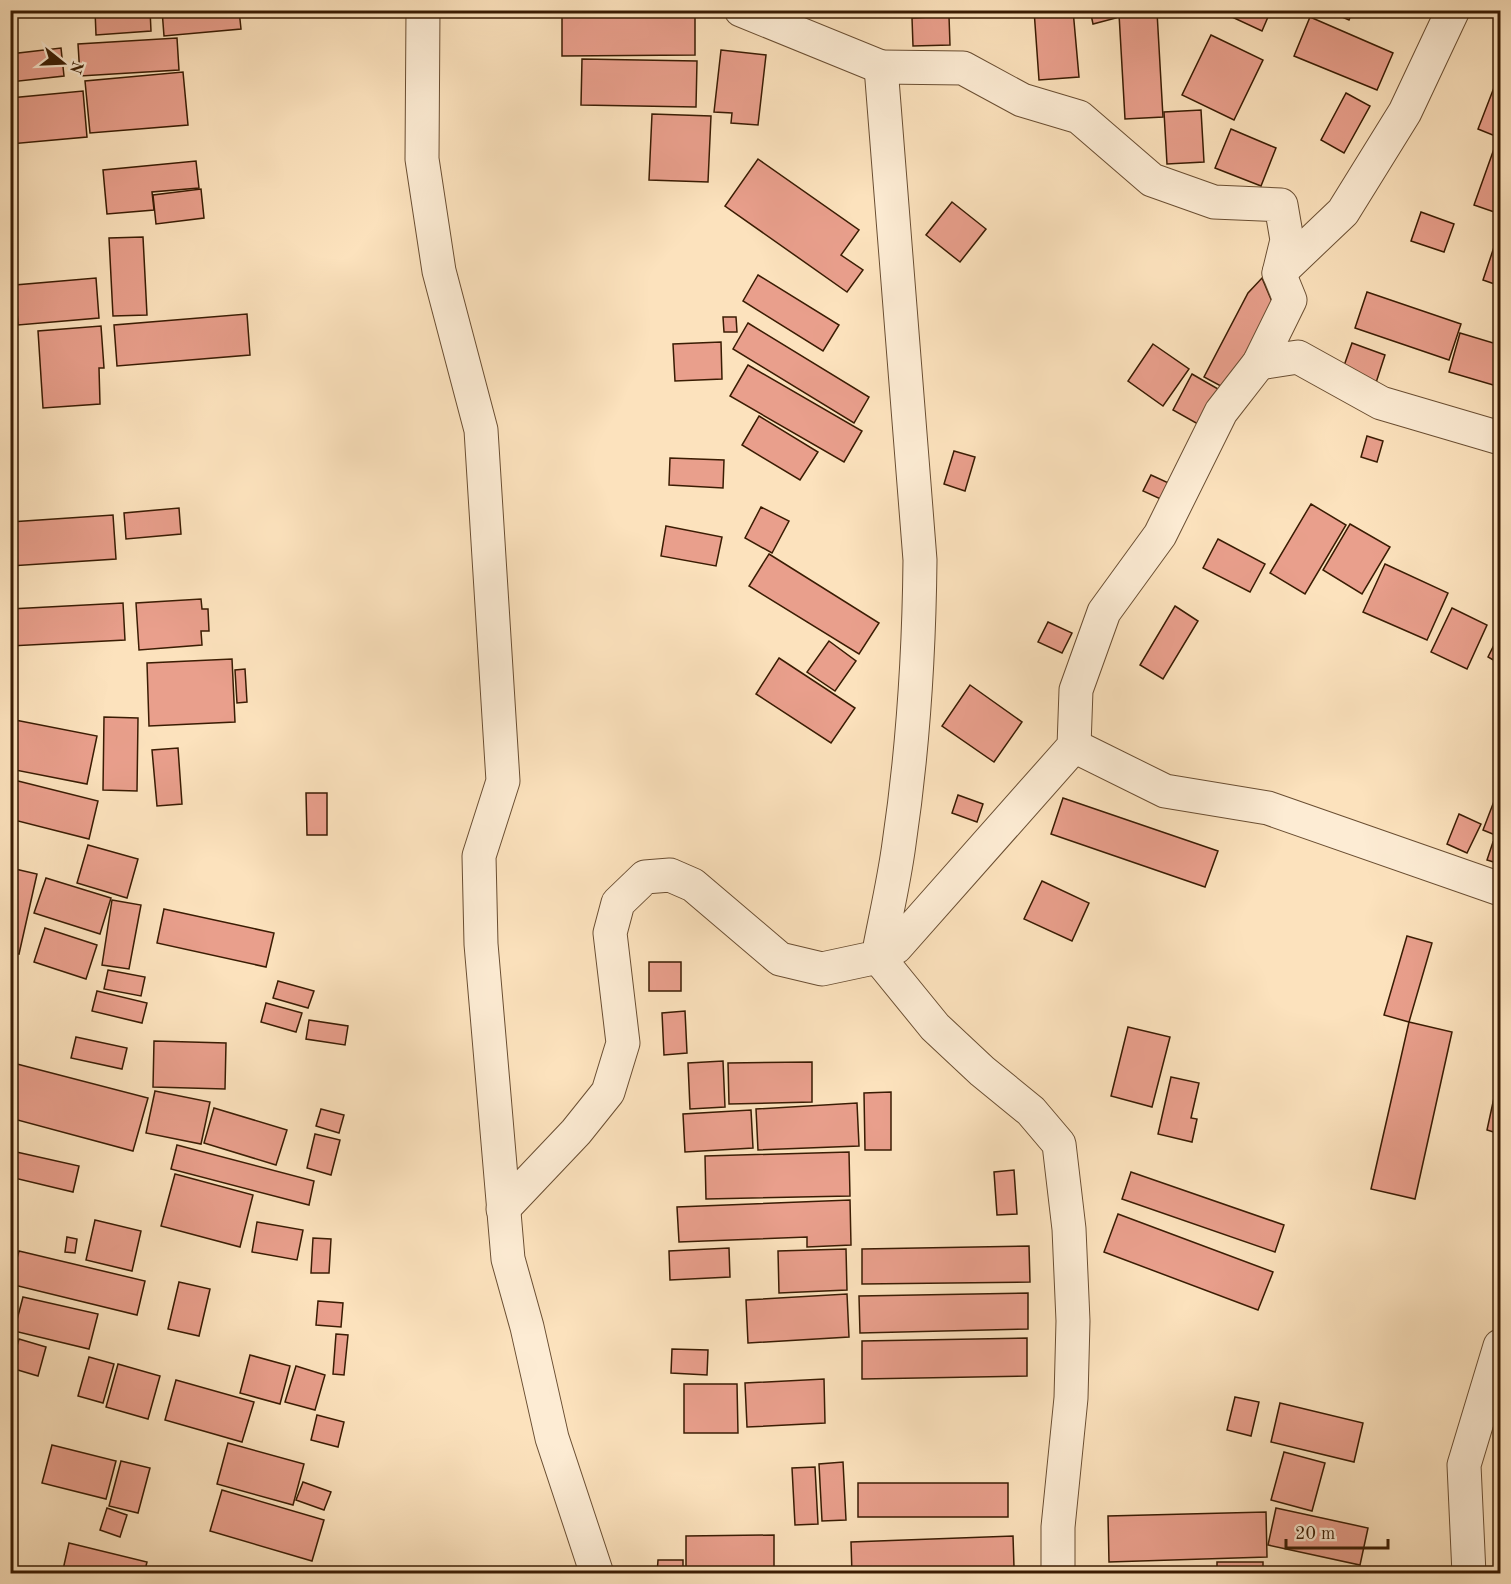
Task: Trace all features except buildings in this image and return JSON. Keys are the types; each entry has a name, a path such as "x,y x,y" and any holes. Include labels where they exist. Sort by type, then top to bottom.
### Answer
{"street":[{"path":"423,10 422,159 439,271 481,430 503,781 479,856 480,922 508,1259 527,1328 552,1438 597,1574"},
{"path":"503,1209 576,1132 608,1092 623,1043 610,933 618,903 645,877 670,875 693,885 780,959 822,969 879,957 896,946 1074,746 1076,690 1104,612 1160,535 1221,412 1260,363 1290,300 1279,273 1287,240 1281,205 1214,202 1152,180 1079,117 1022,100 963,68 881,67 741,10"},
{"path":"1279,273 1344,212 1405,112 1453,10"},
{"path":"881,67 920,560 920,629 915,705 899,844 879,957 935,1027 982,1071 1031,1111 1059,1144 1069,1229 1073,1321 1071,1398 1058,1527 1058,1574"},
{"path":"1260,363 1298,357 1381,403 1500,438"},
{"path":"1074,746 1165,791 1268,808 1500,889"},
{"path":"1468,1574 1464,1465 1500,1346"}]}
